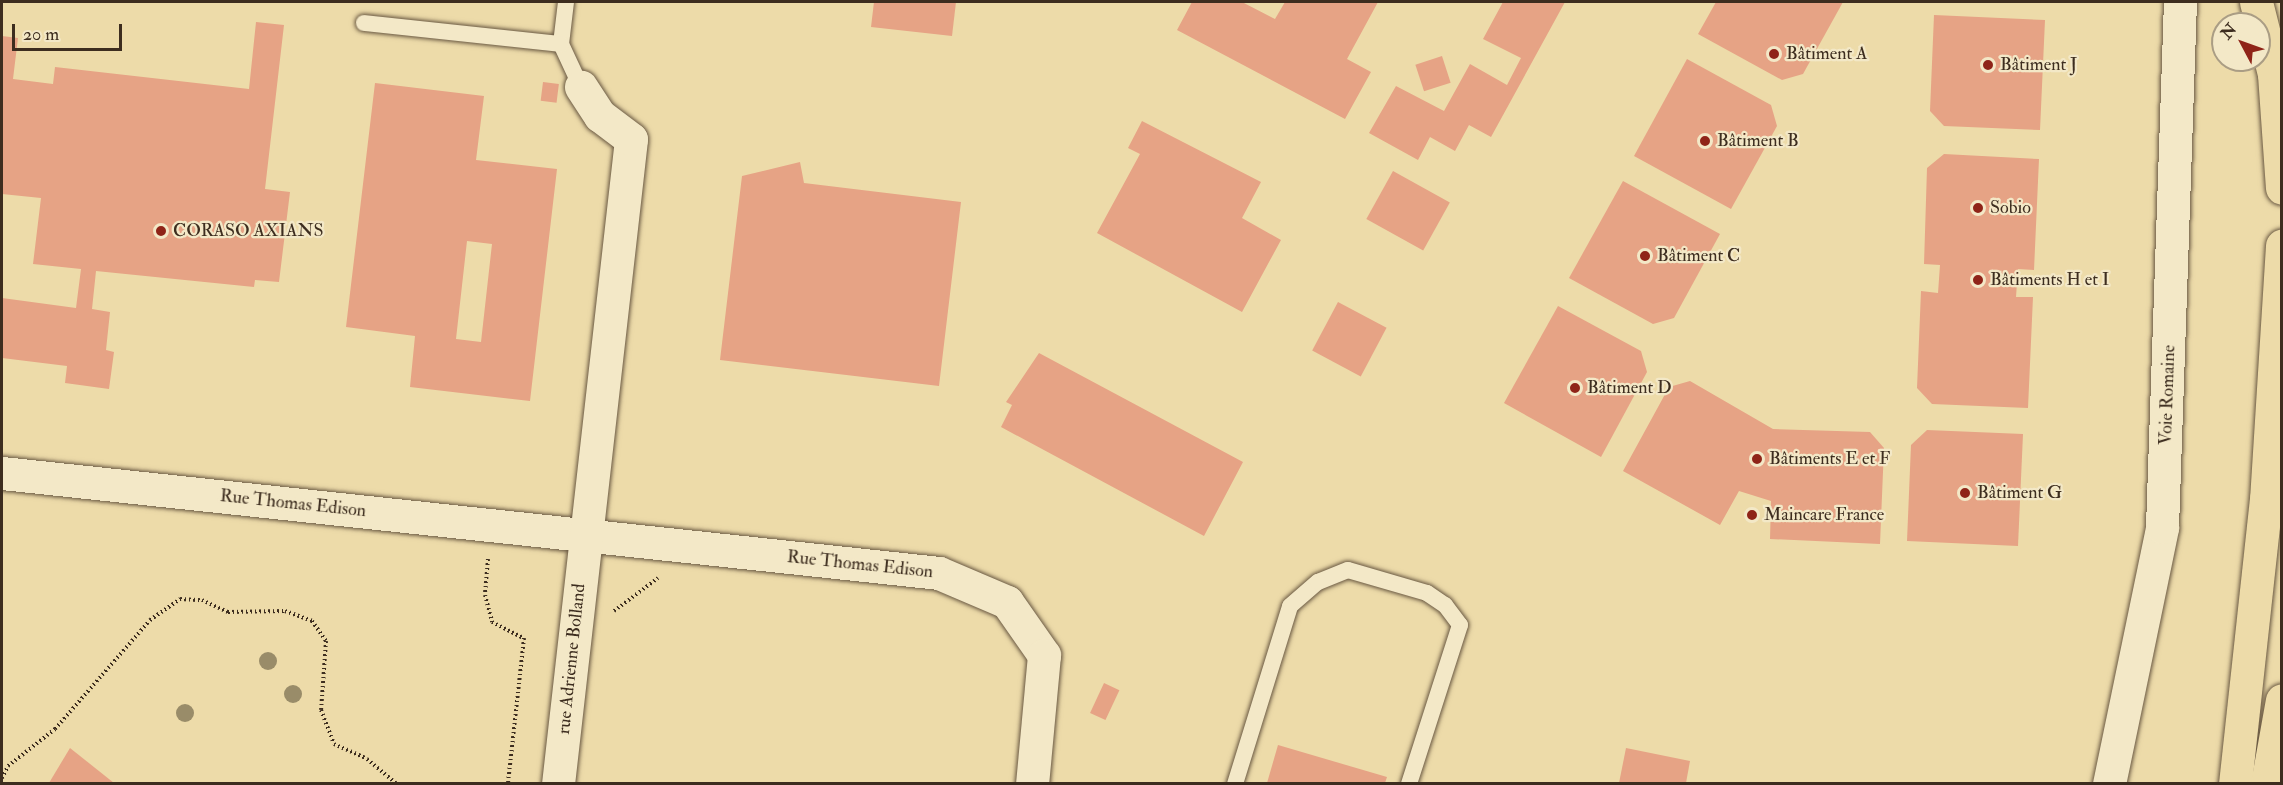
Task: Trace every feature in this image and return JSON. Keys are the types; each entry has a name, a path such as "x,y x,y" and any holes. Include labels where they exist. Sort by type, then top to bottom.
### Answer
{"highway":[{"path":"2256,2 2274,74"},
{"path":"2266,2 2282,188"},
{"path":"2235,783 2266,500 2282,246"},
{"path":"2267,783 2282,700"}],"street":[{"name":"Voie Romaine","path":"2109,783 2162,527 2180,2"},
{"path":"581,87 600,116 631,140 585,535"},
{"name":"Rue Thomas Edison","path":"2,473 939,573 1007,602 1044,655 1032,783"},
{"name":"rue Adrienne Bolland","path":"558,783 585,535"}],"lane":[{"path":"566,2 561,44 581,87"},
{"path":"364,22 561,44"},
{"path":"1235,783 1290,606 1318,582 1348,570 1427,593 1445,604 1460,625 1409,783"}],"path":[{"path":"490,525 485,595 492,622 524,638 508,783"},
{"path":"604,619 700,548"},
{"path":"2,778 8,765 55,729 150,620 180,599 202,600 228,612 285,611 312,621 326,641 321,711 334,744 367,759 398,783"}],"building":[{"path":"874,2 956,2 952,36 871,27"},
{"path":"1192,2 1242,2 1275,19 1285,2 1378,2 1347,59 1371,72 1345,119 1177,30"},
{"path":"1503,2 1565,2 1491,137 1469,125 1455,151 1430,137 1418,160 1369,133 1396,86 1444,111 1470,64 1507,85 1521,58 1483,39"},
{"name":"Bâtiment A","path":"1716,2 1843,2 1803,74 1782,80 1698,34"},
{"name":"Bâtiment J","path":"1934,15 2045,20 2040,130 1944,126 1930,111"},
{"name":"CORASO AXIANS","path":"256,22 284,25 265,189 290,192 279,282 255,280 254,287 96,271 92,309 110,312 106,350 114,352 109,389 65,383 67,366 2,358 2,298 76,308 81,269 33,264 41,198 2,194 2,36 18,38 13,79 53,84 55,67 249,89"},
{"path":"1442,56 1451,83 1424,91 1415,65"},
{"name":"Bâtiment B","path":"1687,59 1771,105 1777,126 1731,209 1634,156"},
{"path":"543,82 559,84 557,103 541,101"},
{"path":"375,83 484,96 476,160 557,169 530,401 410,387 415,336 346,327","holes":["467,241 492,244 481,342 456,339"]},
{"path":"1142,121 1261,182 1242,218 1281,240 1242,312 1097,233 1140,154 1128,148"},
{"name":"Bâtiments H et I","path":"1944,154 2039,159 2034,270 2018,269 2016,297 2033,297 2028,408 1932,404 1917,388 1921,291 1938,293 1940,265 1924,264 1927,168"},
{"path":"800,162 804,183 961,202 939,386 720,360 742,176"},
{"path":"1393,171 1450,203 1423,251 1366,219"},
{"name":"Bâtiment C","path":"1623,181 1720,234 1674,318 1653,324 1569,278"},
{"path":"1338,302 1387,328 1361,376 1312,351"},
{"name":"Bâtiment D","path":"1558,306 1641,351 1647,372 1601,457 1504,403"},
{"path":"1039,353 1243,462 1204,536 1001,427 1012,405 1006,402"},
{"name":"Bâtiments E et F","path":"1690,381 1773,429 1870,432 1884,448 1880,544 1770,539 1771,501 1739,491 1720,525 1623,471 1669,387"},
{"name":"Bâtiment G","path":"1927,430 2023,434 2018,546 1907,541 1911,445"},
{"path":"1104,683 1119,690 1105,720 1090,713"},
{"path":"1278,745 1387,777 1385,783 1267,783"},
{"path":"70,748 114,783 49,783"},
{"path":"1626,748 1690,761 1686,783 1619,783"}],"place":[{"name":"Bâtiment A","path":"1774,54"},
{"name":"Bâtiment J","path":"1988,65"},
{"name":"Bâtiment B","path":"1705,141"},
{"name":"Sobio","path":"1978,208"},
{"name":"CORASO AXIANS","path":"161,231"},
{"name":"Bâtiment C","path":"1645,256"},
{"name":"Bâtiments H et I","path":"1978,280"},
{"name":"Bâtiment D","path":"1575,388"},
{"name":"Bâtiments E et F","path":"1757,459"},
{"name":"Bâtiment G","path":"1965,493"},
{"name":"Maincare France","path":"1752,515"}]}
